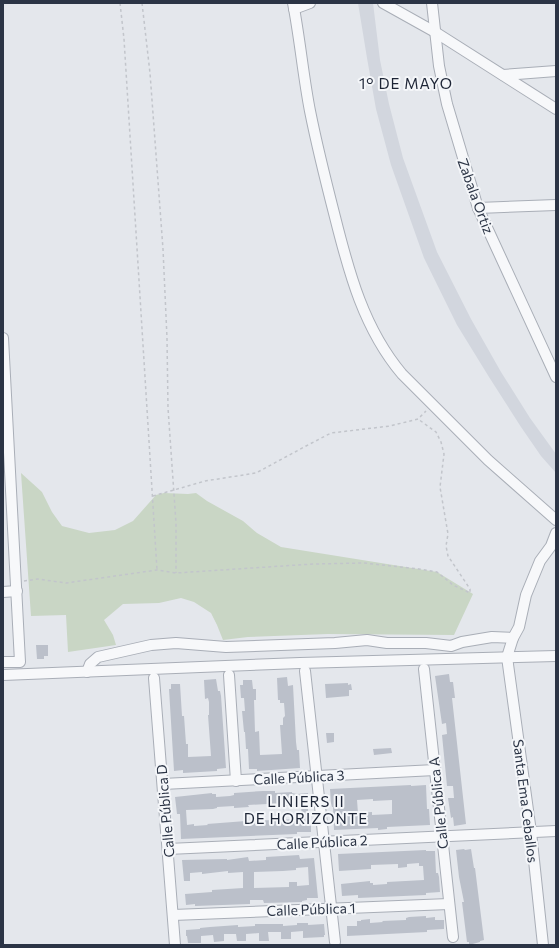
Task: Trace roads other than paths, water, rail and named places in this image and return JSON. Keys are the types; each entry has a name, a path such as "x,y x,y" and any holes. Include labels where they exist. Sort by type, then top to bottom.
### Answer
{"street":[{"path":"310,3 293,6 310,111 337,224 354,286 370,325 390,360 432,405 488,460 556,520"},
{"path":"383,3 435,32 556,109"},
{"name":"Zabala Ortiz","path":"432,3 439,66 447,104 478,208 556,377"},
{"path":"503,75 556,72"},
{"path":"478,208 556,205"},
{"path":"3,338 8,519 16,588 20,662 3,662"},
{"path":"507,657 513,638 519,626 526,595 540,561 551,546 556,533"},
{"path":"3,592 16,588"},
{"path":"87,672 90,664 98,657 150,645 176,643 226,647 335,643 367,640 387,643 426,643 451,646 462,642 492,637 513,638"},
{"path":"3,675 300,663 556,656"},
{"name":"Santa Ema Ceballos","path":"507,657 531,832 543,945"},
{"name":"Calle Pública A","path":"424,668 453,937"},
{"path":"305,671 335,942"},
{"path":"228,675 236,781"},
{"name":"Calle Pública D","path":"154,678 175,945"},
{"name":"Calle Pública 3","path":"163,784 435,770"},
{"name":"Calle Pública 2","path":"168,849 556,831"},
{"name":"Calle Pública 1","path":"173,915 449,904"}],"district":[{"name":"1° DE MAYO","path":"406,83"},
{"name":"LINIERS II DE HORIZONTE","path":"306,810"}]}
